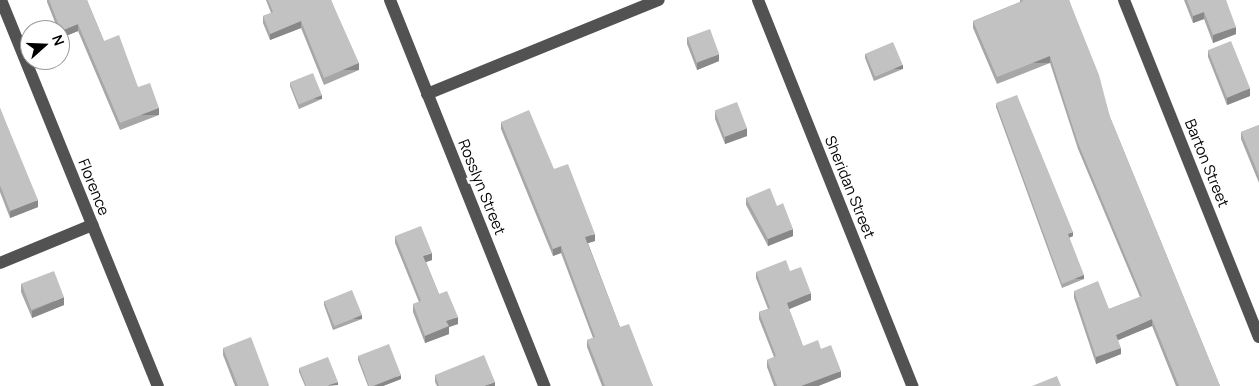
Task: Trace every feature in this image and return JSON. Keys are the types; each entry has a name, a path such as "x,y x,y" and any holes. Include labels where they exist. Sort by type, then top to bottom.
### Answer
{"street":[{"name":"Florence","path":"0,0 158,386"},
{"name":"Rosslyn Street","path":"390,0 544,386"},
{"path":"427,94 659,0"},
{"name":"Sheridan Street","path":"758,0 912,386"},
{"name":"Barton Street","path":"1124,0 1259,338"},
{"path":"0,263 92,224"}],"building":[{"path":"49,0 87,0 104,41 119,35 138,87 150,83 159,108 120,123 78,24 70,27 70,20 57,20"},
{"path":"268,0 331,0 359,63 324,78 301,21 270,34 263,16 273,12"},
{"path":"1022,0 1069,0 1099,75 1110,117 1220,386 1179,386 1152,319 1116,335 1121,348 1096,357 1074,291 1098,281 1109,309 1142,296 1078,143 1050,56 997,77 973,21"},
{"path":"1187,0 1226,0 1236,27 1213,35 1204,12 1193,16"},
{"path":"710,29 719,54 697,63 687,37"},
{"path":"1231,41 1250,88 1227,98 1208,50"},
{"path":"893,42 903,65 875,77 865,54"},
{"path":"313,73 322,95 299,105 290,82"},
{"path":"1017,95 1073,232 1068,234 1084,275 1062,284 996,103"},
{"path":"737,102 747,128 725,137 715,111"},
{"path":"0,108 38,200 10,211 0,185"},
{"path":"529,110 554,169 568,164 595,234 585,237 620,327 629,324 653,386 605,386 587,340 595,337 561,246 553,249 501,122"},
{"path":"1259,125 1259,176 1241,132"},
{"path":"770,188 777,206 783,203 793,229 768,239 746,198"},
{"path":"421,226 432,253 423,256 439,294 447,291 458,317 446,321 449,326 425,336 413,304 421,301 395,236"},
{"path":"786,260 790,271 801,267 811,293 787,303 803,346 818,340 821,349 831,345 841,371 801,386 777,386 767,360 776,356 759,312 770,308 756,272"},
{"path":"54,271 64,297 31,310 21,284"},
{"path":"352,290 362,315 334,326 324,301"},
{"path":"251,337 269,385 238,386 223,348"},
{"path":"389,344 401,375 369,386 358,356"},
{"path":"484,355 495,382 484,386 439,386 435,375"},
{"path":"328,357 338,382 326,386 306,386 299,368"},
{"path":"1057,376 1061,386 1032,386"}]}
